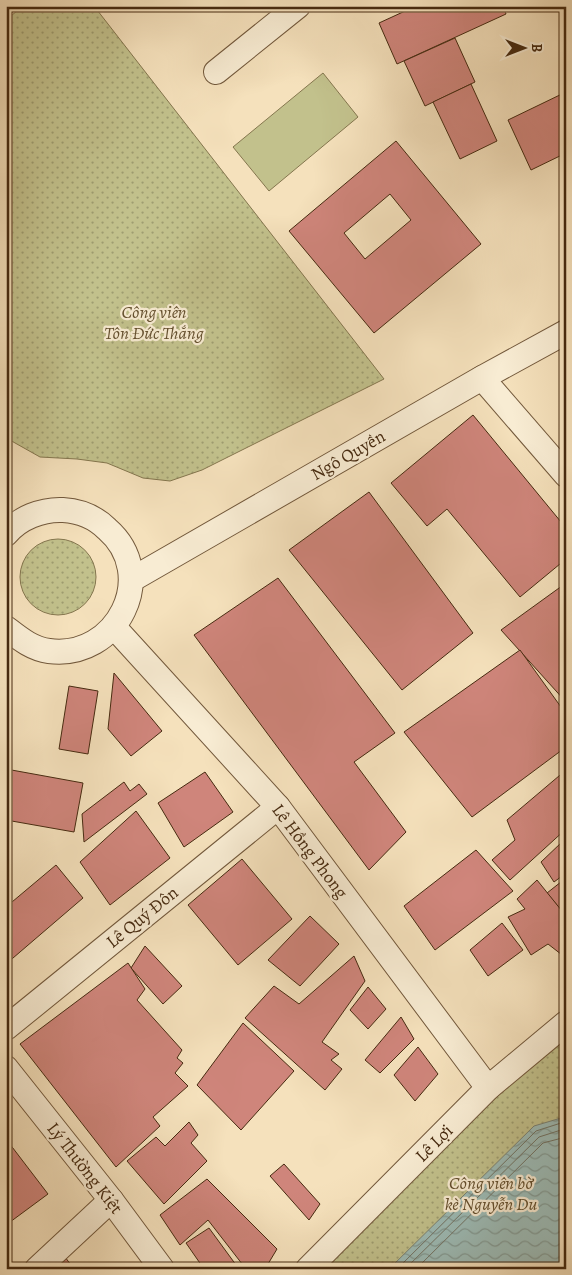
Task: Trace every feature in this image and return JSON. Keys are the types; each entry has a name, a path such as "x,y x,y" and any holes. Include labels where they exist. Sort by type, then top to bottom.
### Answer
{"street":[{"path":"216,72 298,6"},
{"name":"Ngô Quyền","path":"131,580 482,378 566,332"},
{"path":"482,378 566,475"},
{"path":"6,628 25,643 48,651 72,651 95,643 114,627 123,614 129,597 131,580 127,557 116,536 98,520 76,511 52,509 30,516 8,529"},
{"name":"Lê Hồng Phong","path":"114,627 278,807 488,1088"},
{"name":"Lê Quý Đôn","path":"6,1028 278,807"},
{"name":"Lê Lợi","path":"308,1269 488,1088 563,1029"},
{"name":"Lý Thường Kiệt","path":"6,1068 111,1200 162,1269"},
{"path":"37,1269 111,1200"}],"green space":[{"name":"Công viên Tôn Đức Thắng","path":"23,6 94,6 384,379 202,470 170,481 143,478 107,463 40,457 6,437 6,20"},
{"path":"323,73 358,117 269,191 233,147"},
{"path":"58,539 72,542 85,550 93,563 96,577 93,591 85,604 72,612 58,615 44,612 31,604 23,591 20,577 23,563 31,550 44,542"},
{"name":"Công viên bờ kè Nguyễn Du","path":"566,1024 566,1269 319,1269"}],"water":[{"path":"561,1118 566,1119 566,1269 389,1269 534,1126"}],"building":[{"path":"416,6 503,6 506,14 397,64 379,23"},
{"path":"455,38 475,82 425,106 404,61"},
{"path":"471,84 497,141 460,159 433,102"},
{"path":"566,92 566,153 531,170 508,120"},
{"path":"396,141 481,244 374,333 289,231","holes":["390,194 411,220 365,259 344,233"]},
{"path":"473,415 566,528 566,559 520,597 447,509 427,526 391,483"},
{"path":"369,492 473,633 402,690 289,550"},
{"path":"278,578 395,733 354,762 406,832 369,870 194,635"},
{"path":"566,583 566,702 501,630"},
{"path":"520,650 566,714 566,747 472,817 404,732"},
{"path":"114,673 162,731 131,756 108,729"},
{"path":"69,686 98,691 88,754 59,749"},
{"path":"6,769 83,783 74,832 6,820"},
{"path":"566,770 566,829 510,880 492,860 515,840 507,820"},
{"path":"205,772 233,812 184,847 158,803"},
{"path":"124,782 130,791 139,784 147,794 84,842 82,814"},
{"path":"136,811 170,858 110,905 80,862"},
{"path":"562,842 566,848 566,873 554,882 541,862"},
{"path":"476,850 513,891 435,950 404,906"},
{"path":"242,859 292,919 238,965 188,905"},
{"path":"56,865 83,898 6,964 6,907"},
{"path":"566,878 566,916 547,893"},
{"path":"537,880 566,916 566,958 548,944 531,955 508,917 525,909 517,899"},
{"path":"310,916 339,944 300,986 268,960"},
{"path":"502,923 523,950 488,976 470,950"},
{"path":"145,946 182,986 163,1004 131,968"},
{"path":"354,956 365,981 322,1042 339,1054 331,1060 342,1069 325,1090 245,1018 274,986 299,1004"},
{"path":"128,963 145,989 137,1000 182,1050 177,1058 183,1063 175,1073 188,1086 153,1117 160,1126 116,1167 20,1044"},
{"path":"368,987 386,1009 368,1029 350,1010"},
{"path":"401,1017 414,1039 380,1073 365,1060"},
{"path":"243,1023 294,1071 241,1130 197,1085"},
{"path":"418,1047 438,1074 415,1101 394,1075"},
{"path":"189,1122 198,1135 191,1143 207,1161 164,1204 127,1161 156,1137 165,1146"},
{"path":"6,1139 48,1194 6,1225"},
{"path":"284,1164 320,1204 309,1220 270,1176"},
{"path":"207,1179 277,1249 265,1269 246,1269 208,1220 180,1245 160,1215"},
{"path":"209,1228 239,1269 204,1269 186,1243"},
{"path":"65,1257 74,1269 54,1269"}]}
